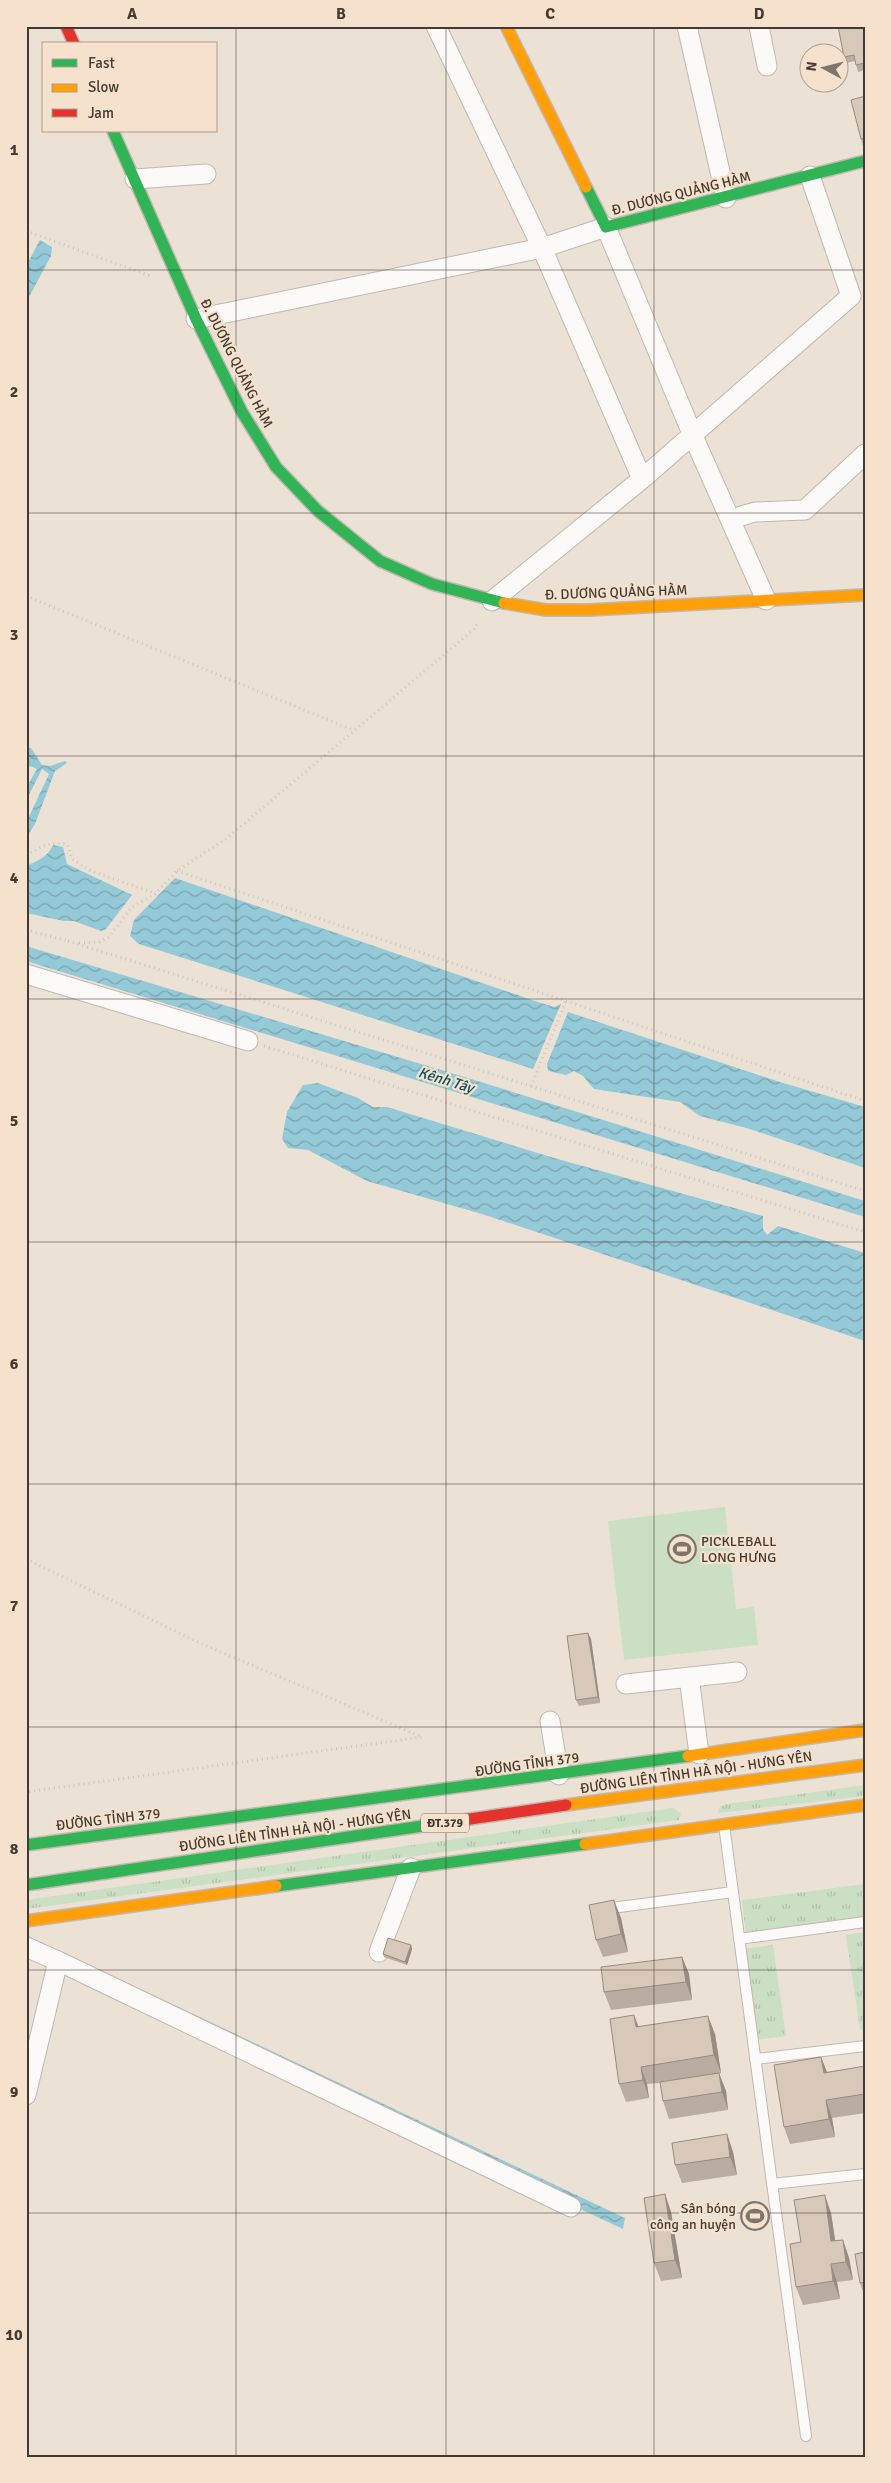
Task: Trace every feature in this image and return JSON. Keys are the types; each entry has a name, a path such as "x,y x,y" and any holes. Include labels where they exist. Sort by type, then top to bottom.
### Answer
{"main road":[{"path":"66,26 73,42"},
{"name":"Đ. DƯƠNG QUẢNG HÀM","path":"506,26 606,228 865,161"},
{"name":"Đ. DƯƠNG QUẢNG HÀM","path":"114,132 196,319 242,412 276,467 318,511 380,561 432,584 492,601 546,610 589,610 865,595"},
{"name":"ĐƯỜNG TỈNH 379","path":"26,1845 194,1828 559,1775 699,1758 865,1730"},
{"name":"ĐƯỜNG LIÊN TỈNH HÀ NỘI - HƯNG YÊN","path":"26,1886 197,1855 563,1805 699,1784 865,1765"},
{"path":"559,1775 563,1805"},
{"path":"694,1804 699,1784"},
{"path":"26,1921 411,1868 696,1824 724,1824 865,1805"}],"street":[{"path":"436,26 542,248 642,479"},
{"path":"687,26 726,198"},
{"path":"760,26 767,66"},
{"path":"134,179 206,174"},
{"path":"492,601 693,436 851,296 810,176"},
{"path":"196,319 542,248 606,228 693,436 766,600"},
{"path":"731,519 755,512 805,510 865,454"},
{"path":"26,974 248,1041"},
{"path":"626,1684 737,1672"},
{"path":"689,1677 699,1758"},
{"path":"550,1721 559,1775"},
{"path":"380,1952 411,1868"},
{"path":"26,1947 571,2207"},
{"path":"26,2095 58,1961"}],"lane":[{"path":"724,1824 806,2436"},
{"path":"601,1910 733,1892"},
{"path":"739,1939 865,1922"},
{"path":"755,2059 865,2046"},
{"path":"772,2184 865,2174"}],"path":[{"path":"26,232 155,277"},
{"path":"26,596 353,730"},
{"path":"68,941 99,942 109,938 132,907 155,894 177,871 226,839 474,629 492,601"},
{"path":"26,856 49,843 57,842 68,845 72,859 91,871 155,894"},
{"path":"177,871 865,1101"},
{"path":"26,930 68,941 865,1191"},
{"path":"531,1086 566,1001"},
{"path":"248,1041 865,1232"},
{"path":"26,1559 202,1644 422,1737 26,1792"}],"green space":[{"path":"725,1507 736,1609 754,1607 758,1645 624,1660 608,1521"},
{"path":"865,1785 865,1796 718,1813 720,1807 727,1804"},
{"path":"673,1808 681,1813 679,1820 26,1909 26,1900"},
{"path":"865,1884 865,1919 746,1935 742,1900"},
{"path":"865,1932 865,2029 860,2030 846,1935"},
{"path":"773,1945 786,2036 756,2040 743,1949"}],"water":[{"path":"40,240 52,247 51,256 29,297 26,296 26,266"},
{"path":"26,748 31,748 42,765 50,766 65,761 67,763 55,771 35,824 26,838 26,823 49,774 42,769 26,801 26,788 37,769 30,766 26,772 28,756"},
{"path":"53,845 63,847 67,864 132,895 106,929 101,931 74,921 64,921 26,913 26,866 45,856"},
{"path":"175,878 535,1001 554,1007 561,1004 533,1069 139,944 130,936 134,920"},
{"name":"Kênh Tây","path":"26,946 468,1078 865,1201 865,1217 26,961"},
{"path":"568,1012 780,1082 865,1107 865,1168 750,1129 700,1116 680,1102 594,1089 583,1076 574,1071 566,1075 548,1071 547,1064"},
{"path":"318,1083 358,1098 373,1107 387,1107 554,1158 763,1216 763,1229 767,1235 778,1226 865,1253 865,1341 482,1214 367,1181 308,1150 288,1148 282,1139 287,1112 303,1085"},
{"path":"26,1935 625,2218 623,2229 26,1951"}],"building":[{"path":"838,26 865,26 865,63 856,65 854,55 848,56 848,42 841,42"},
{"path":"865,96 865,138 861,139 851,100"},
{"path":"588,1633 598,1697 576,1700 567,1636"},
{"path":"614,1900 621,1934 596,1940 589,1905"},
{"path":"388,1938 411,1945 405,1962 383,1954"},
{"path":"682,1957 686,1982 604,1992 601,1967"},
{"path":"634,2015 636,2027 708,2016 714,2055 641,2067 643,2080 619,2084 610,2019"},
{"path":"821,2057 824,2073 865,2066 865,2094 826,2100 829,2119 784,2127 774,2065"},
{"path":"719,2073 722,2092 663,2101 660,2082"},
{"path":"727,2134 730,2157 675,2165 672,2143"},
{"path":"665,2194 675,2260 654,2263 644,2198"},
{"path":"825,2195 831,2241 843,2240 846,2262 831,2264 833,2281 796,2287 790,2244 801,2242 794,2200"},
{"path":"865,2252 865,2282 860,2283 855,2254"}],"traffic: fast":[{"path":"113,132 196,319 242,412 276,467 318,511 380,561 432,584 504,603"},
{"path":"586,187 606,227 865,161"},
{"path":"26,1845 688,1756"},
{"path":"26,1885 429,1825"},
{"path":"276,1886 585,1844"}],"traffic: slow":[{"path":"506,26 586,187"},
{"path":"504,603 546,610 589,610 865,595"},
{"path":"688,1756 865,1730"},
{"path":"566,1805 865,1765"},
{"path":"585,1844 865,1805"},
{"path":"26,1921 276,1886"}],"traffic: jam":[{"path":"66,26 73,42"},
{"path":"429,1825 566,1805"}],"place":[{"name":"PICKLEBALL LONG HƯNG","path":"682,1549"},
{"name":"Sân bóng công an huyện","path":"755,2216"}]}
